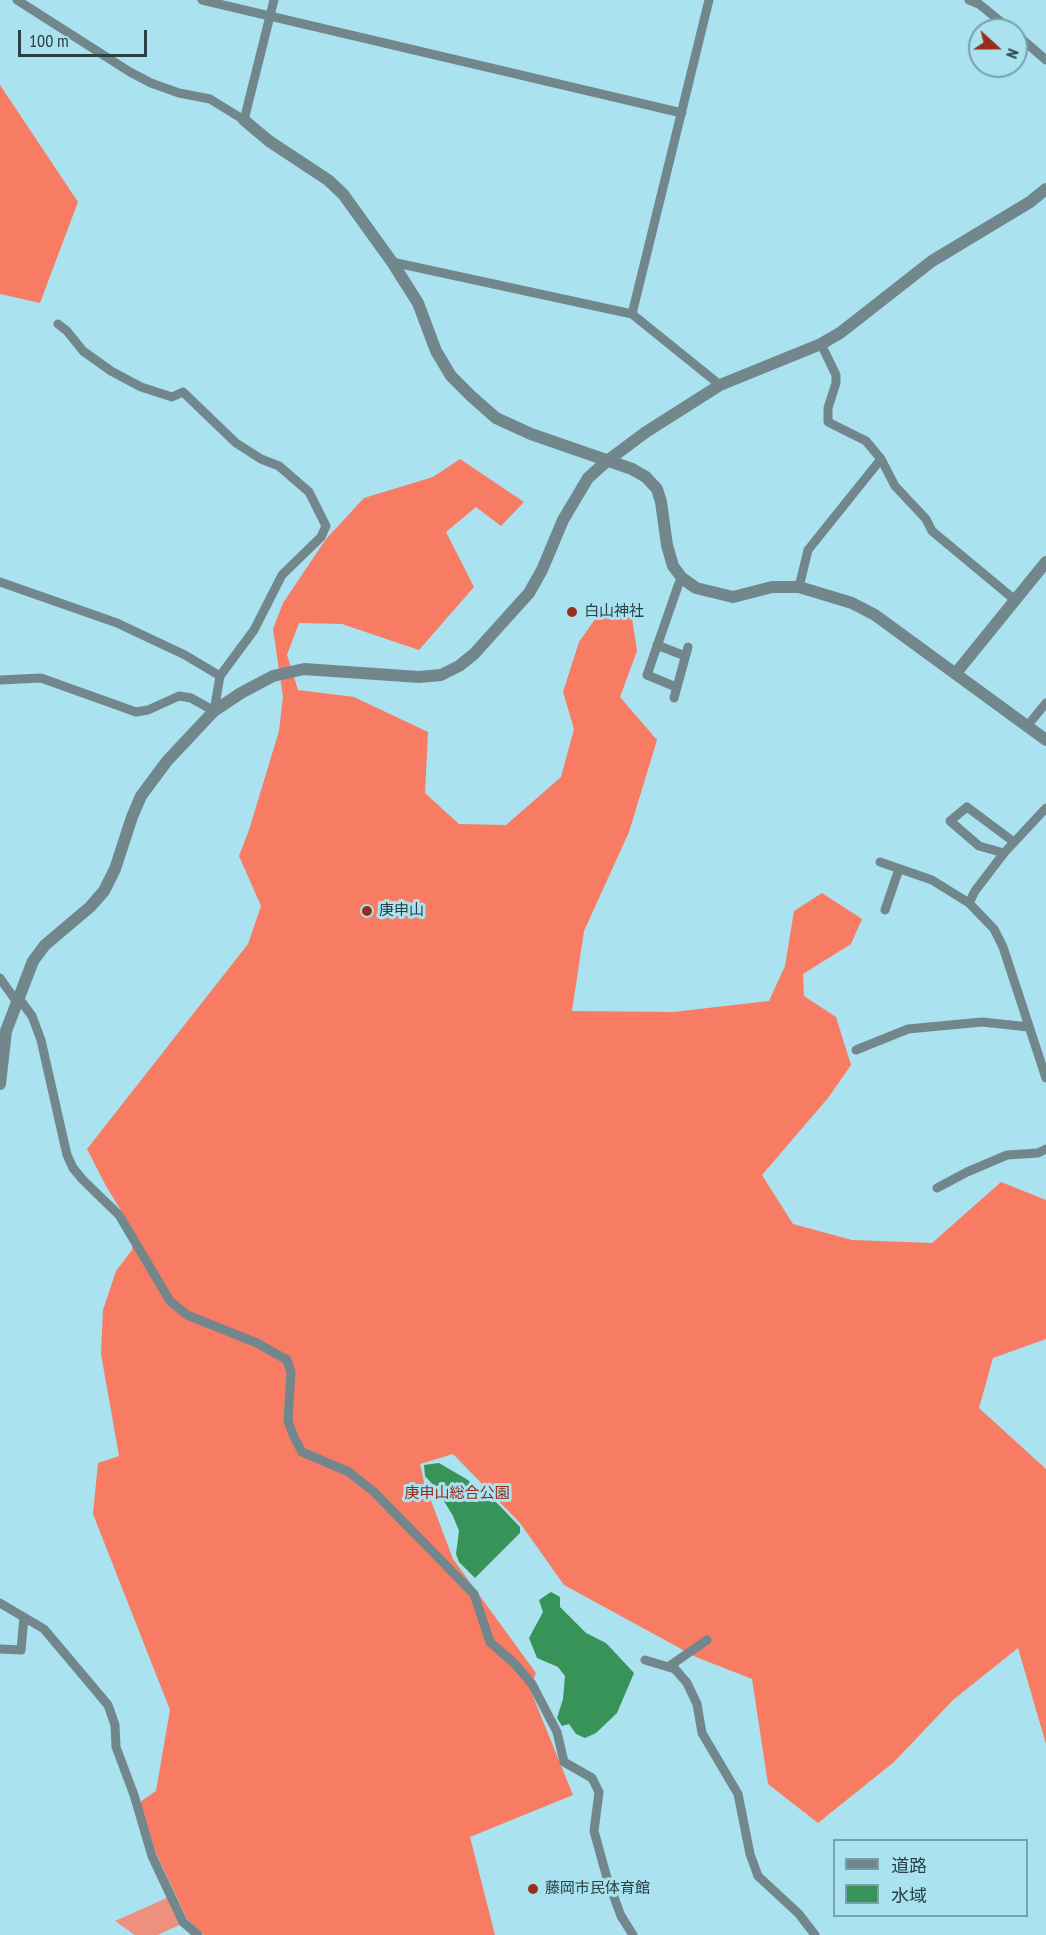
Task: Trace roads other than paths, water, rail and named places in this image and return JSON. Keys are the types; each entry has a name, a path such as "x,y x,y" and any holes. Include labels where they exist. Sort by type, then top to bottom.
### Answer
{"street":[{"path":"16,0 151,83 179,93 210,99 244,120 269,141 328,180 343,194 392,262 418,303 436,351 452,375 471,396 496,418 531,434 632,469 646,477 657,489 661,501 667,545 673,566 682,578 696,588 733,597 772,588 800,587 852,603 875,615 1046,740"},
{"path":"202,0 682,113"},
{"path":"244,120 274,0"},
{"path":"632,314 709,0"},
{"path":"969,0 980,4 997,18"},
{"path":"1028,44 1046,60"},
{"path":"0,1084 3,1040 33,961 45,945 90,907 104,891 115,869 141,796 167,761 214,711 273,676 304,669 419,677 441,675 459,666 474,654 529,593 568,512 588,478 607,462 646,432 720,385 821,344 840,333 932,261 1030,202 1046,189"},
{"path":"392,262 632,314 720,385"},
{"path":"58,324 67,331 83,351 111,371 141,387 172,397 183,392 236,443 261,459 279,466 309,492 326,526 321,537 282,575 254,630 220,676 214,711"},
{"path":"821,344 836,375 836,384 828,408 828,422 866,441 881,459 895,486 926,519 932,531 1015,600"},
{"path":"800,587 808,550 881,459"},
{"path":"956,673 1046,562"},
{"path":"676,687 646,675 682,578"},
{"path":"0,582 117,623 185,655 220,676"},
{"path":"657,645 686,651 674,698"},
{"path":"0,680 41,678 136,712 148,710 179,696 191,698 214,711"},
{"path":"1028,725 1046,703"},
{"path":"1004,853 979,846 951,820 967,807 1014,842"},
{"path":"969,903 975,891 1004,853 1046,808"},
{"path":"880,862 932,880 969,903 994,929 1003,947 1046,1078"},
{"path":"885,910 899,869"},
{"path":"0,978 32,1016 39,1034 67,1155 73,1168 82,1180 119,1215 170,1301 187,1315 257,1343 287,1360 291,1372 288,1421 302,1452 349,1472 374,1492 474,1594 490,1642 515,1664 532,1684 558,1732 564,1762 592,1778 599,1792 594,1831 607,1878 621,1916 633,1935"},
{"path":"856,1050 908,1029 982,1022 1029,1027"},
{"path":"937,1188 1007,1155 1046,1149"},
{"path":"0,1603 44,1629 108,1705 115,1725 116,1747 134,1795 152,1856 183,1922 198,1935"},
{"path":"0,1649 21,1650 24,1617"},
{"path":"668,1667 707,1640"},
{"path":"645,1660 675,1670 687,1683 697,1704 702,1732 734,1785 741,1806 750,1854 758,1876 799,1914 815,1935"}],"water":[{"path":"439,1463 468,1480 481,1494 495,1501 520,1527 520,1533 475,1578 459,1562 456,1554 459,1531 453,1516 436,1488 425,1476 424,1465"},
{"path":"551,1592 560,1597 560,1607 586,1633 606,1643 634,1673 617,1713 596,1733 585,1738 576,1734 569,1724 562,1726 557,1718 563,1699 565,1676 558,1667 537,1658 529,1638 543,1612 539,1600"}],"place":[{"name":"白山神社","path":"572,612"},
{"name":"庚申山","path":"367,911"},
{"name":"藤岡市民体育館","path":"533,1889"}],"park label":[{"name":"庚申山総合公園","path":"457,1494"}]}
